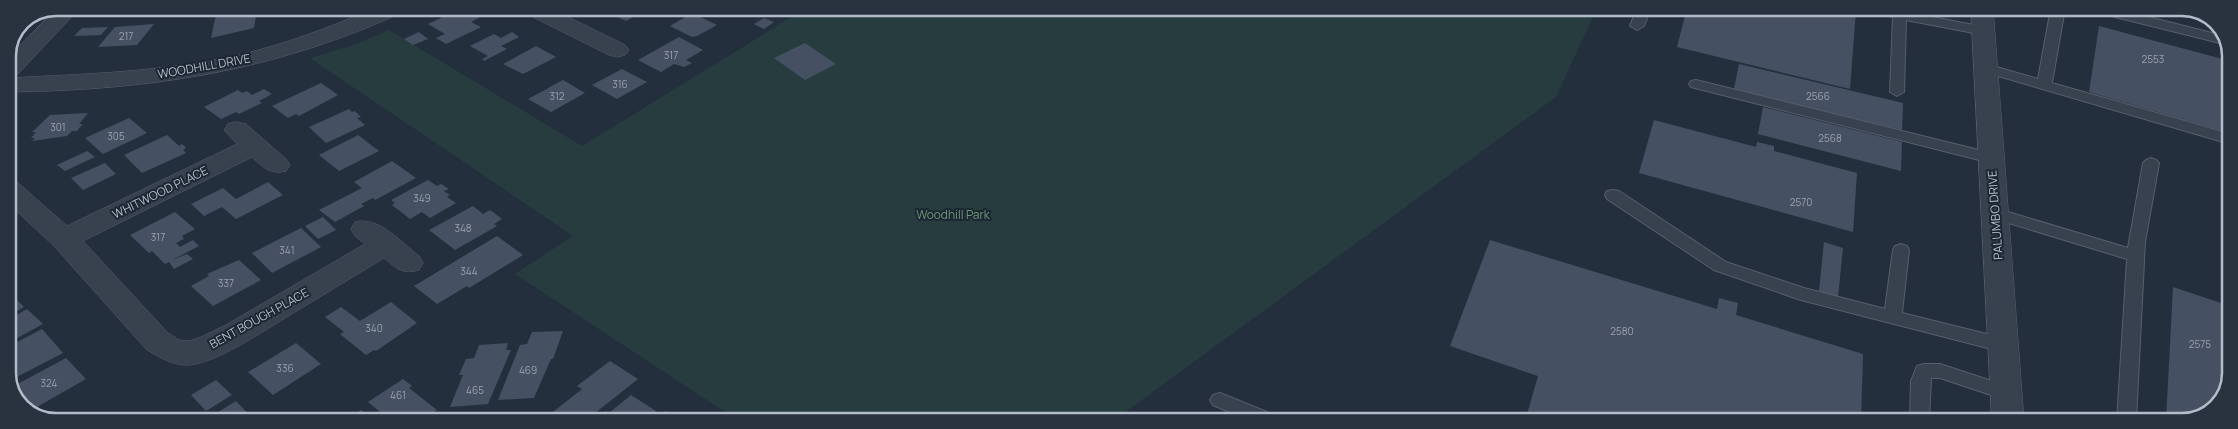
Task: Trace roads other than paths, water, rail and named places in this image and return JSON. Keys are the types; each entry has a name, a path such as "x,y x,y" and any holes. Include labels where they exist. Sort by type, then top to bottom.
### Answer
{"street":[{"path":"16,63 61,16"},
{"name":"WOODHILL DRIVE","path":"16,84 141,76 238,62 321,38 374,16"},
{"path":"549,16 617,50"},
{"name":"PALUMBO DRIVE","path":"1983,20 2007,413"},
{"name":"WHITWOOD PLACE","path":"64,239 246,138 277,165"},
{"name":"BENT BOUGH PLACE","path":"16,195 64,239 157,341 172,350 189,352 210,347 237,333 375,237 409,264"}],"lane":[{"path":"1637,26 1641,16"},
{"path":"1897,92 1900,16"},
{"path":"1946,16 1983,20"},
{"path":"2044,84 2057,16"},
{"path":"2128,16 2218,39"},
{"path":"1986,68 2222,137"},
{"path":"1696,84 1991,158"},
{"path":"2126,413 2136,256 2151,163"},
{"path":"1613,195 1720,266 1800,294 2003,345"},
{"path":"1995,213 2136,256"},
{"path":"1893,317 1901,250"},
{"path":"1919,413 1920,381 1924,371 1940,372 2006,392"},
{"path":"1220,400 1251,413"}],"park label":[{"name":"Woodhill Park","path":"953,214"}]}
